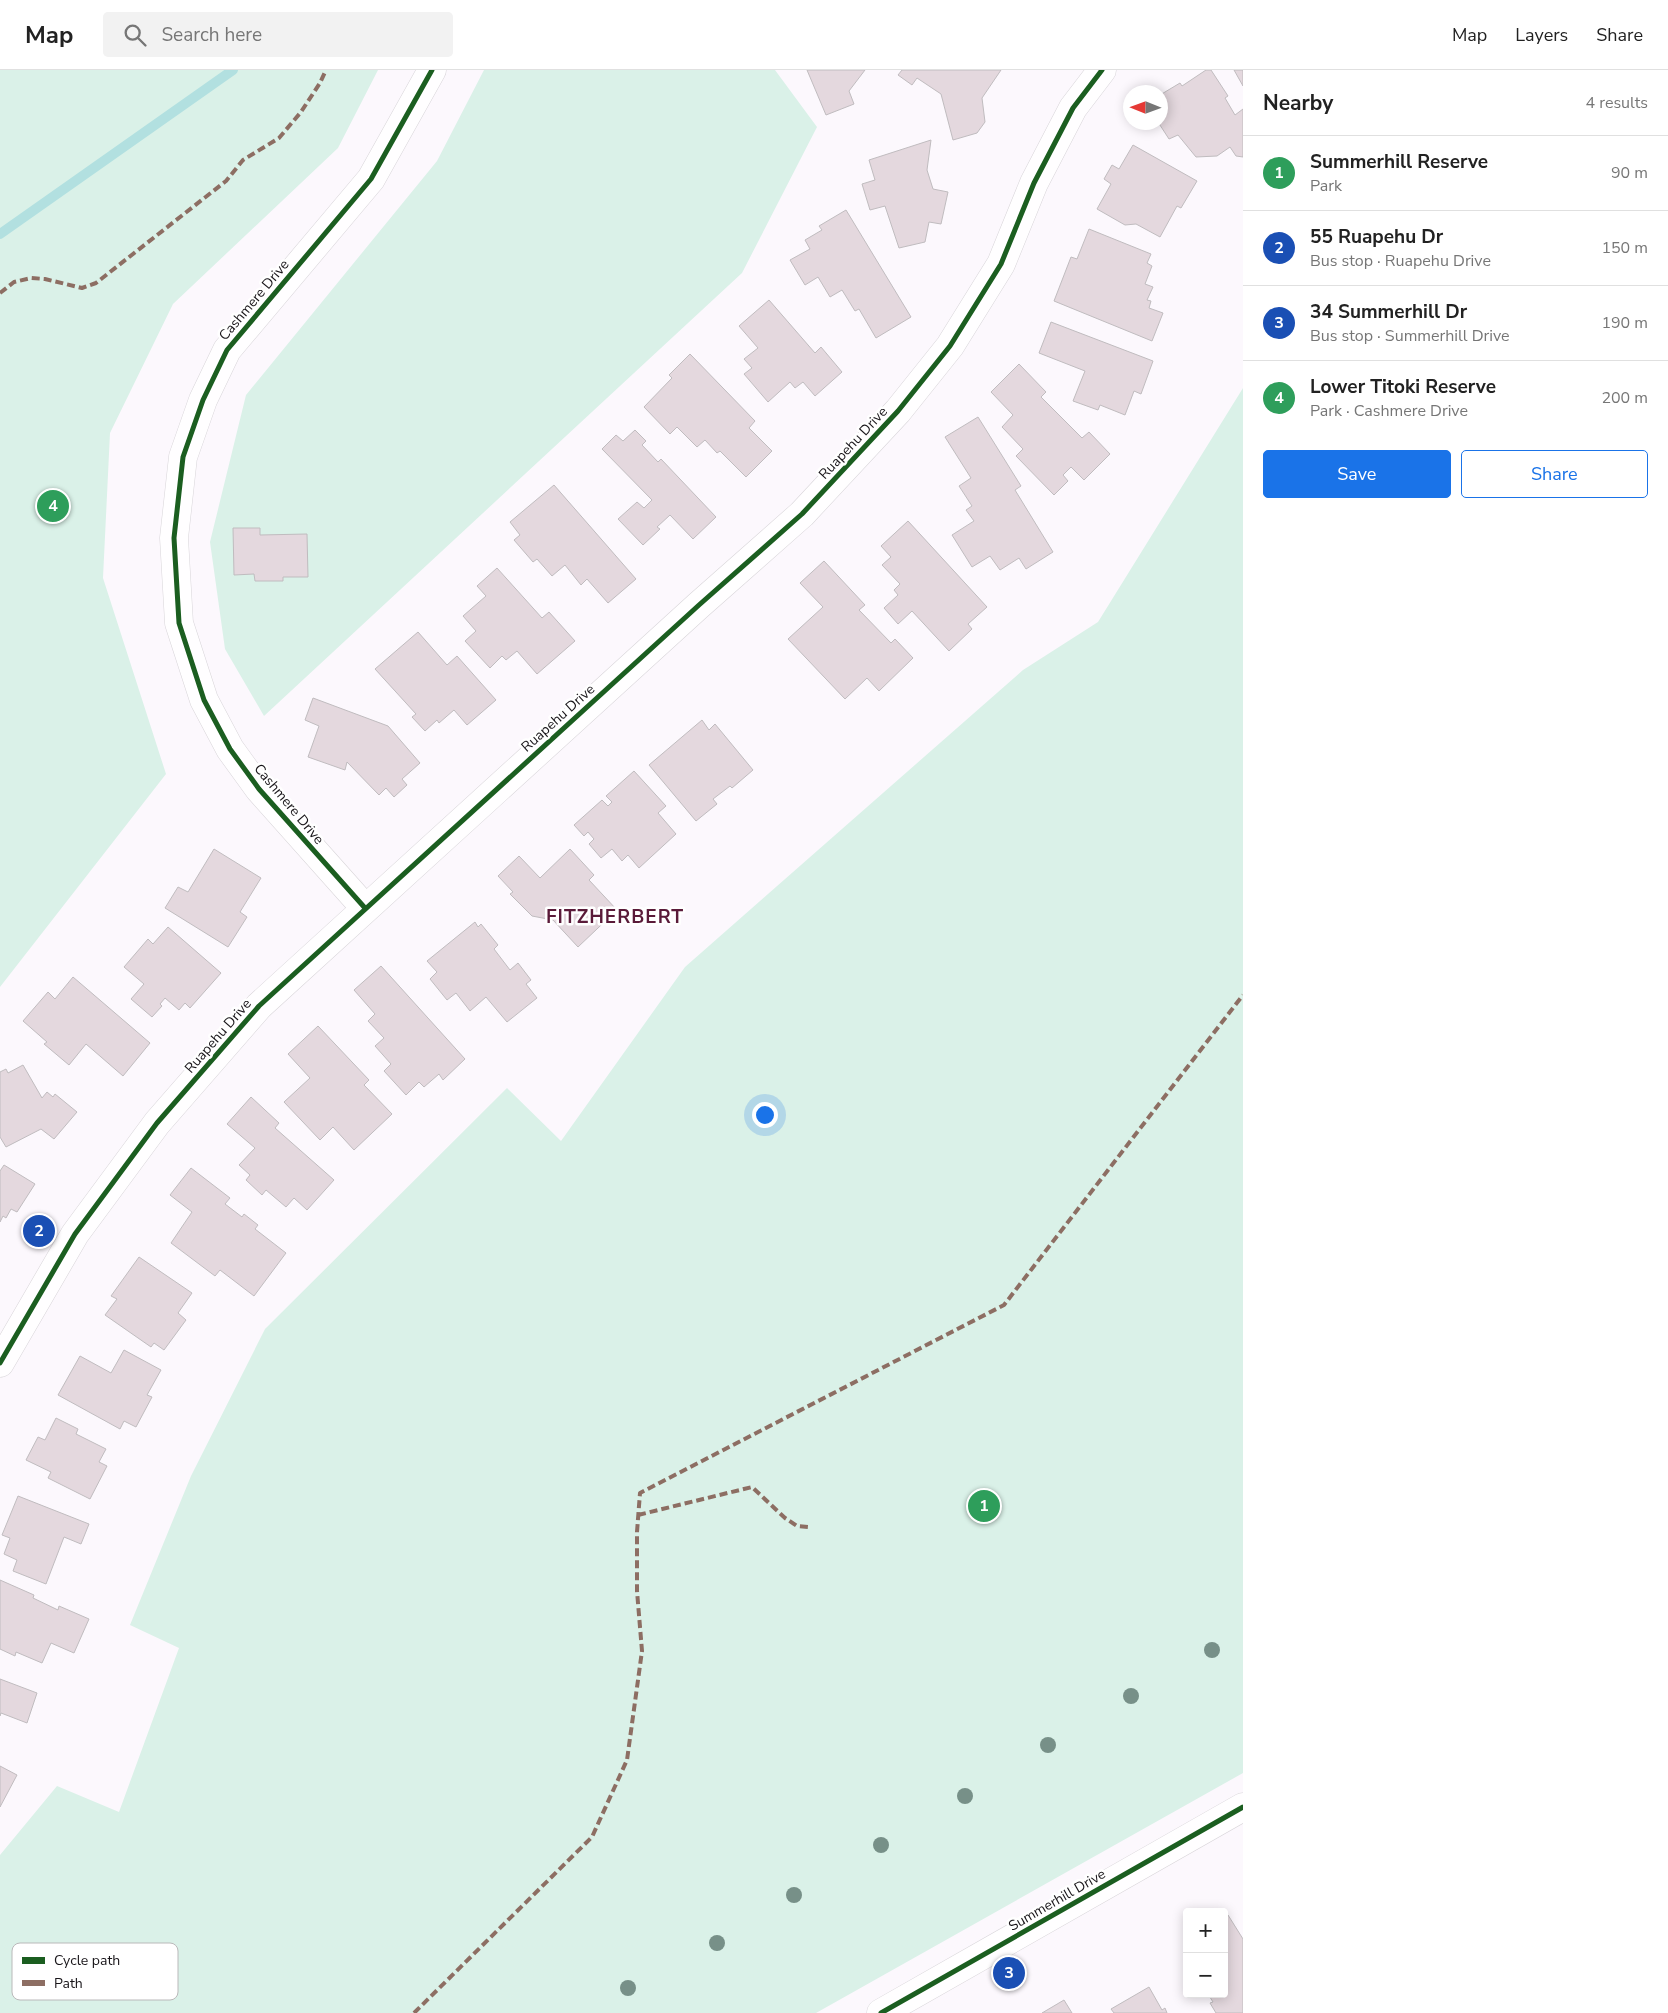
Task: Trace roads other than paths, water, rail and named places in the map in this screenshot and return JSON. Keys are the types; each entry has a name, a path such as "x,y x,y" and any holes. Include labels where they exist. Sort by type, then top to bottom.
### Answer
{"street":[{"name":"Cashmere Drive","path":"365,908 259,790 230,748 204,700 179,623 174,538 183,457 202,400 227,350 371,179 432,70"},
{"name":"Ruapehu Drive","path":"0,1363 75,1234 157,1123 258,1006 699,605 802,514 898,411 950,346 1001,264 1034,183 1073,108 1102,70"},
{"name":"Summerhill Drive","path":"881,2013 1243,1807"}],"waterway":[{"path":"0,234 233,70"}],"place":[{"name":"Lower Titoki Reserve","path":"53,506"},
{"name":"55 Ruapehu Dr","path":"39,1231"},
{"name":"Summerhill Reserve","path":"984,1506"},
{"name":"34 Summerhill Dr","path":"1009,1973"}],"district":[{"name":"FITZHERBERT","path":"615,917"}]}
